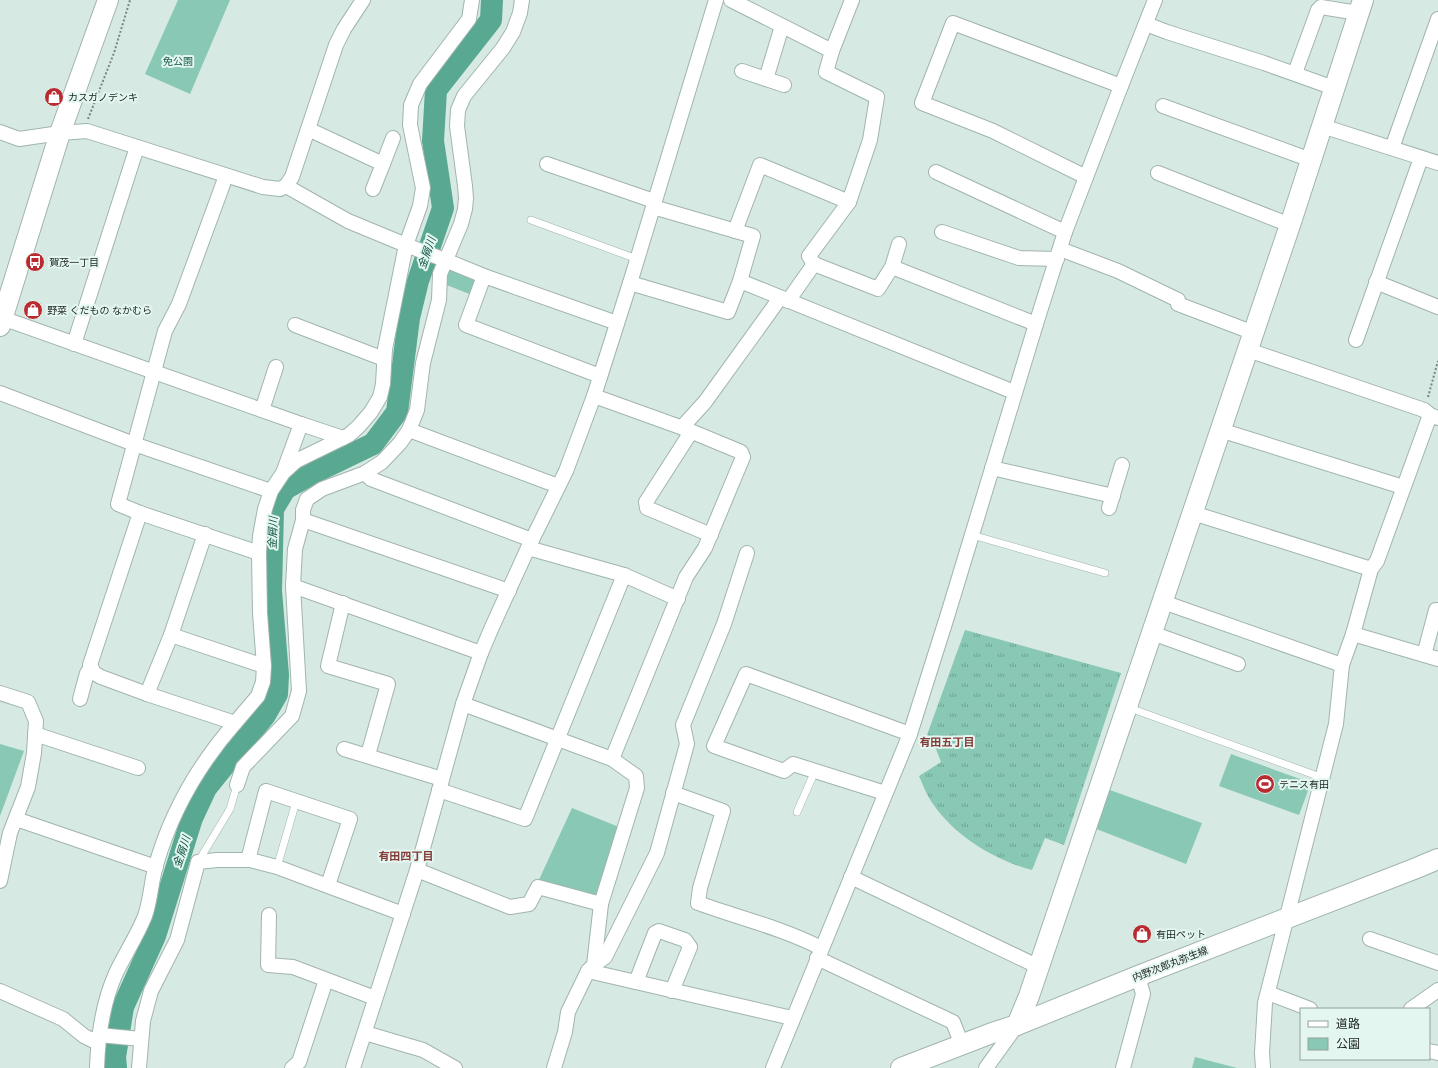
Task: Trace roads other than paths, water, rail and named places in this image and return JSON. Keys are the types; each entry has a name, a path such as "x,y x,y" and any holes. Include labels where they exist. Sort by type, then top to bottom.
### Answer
{"street":[{"path":"108,0 60,133 1,322 74,344 343,438"},
{"path":"0,132 19,139 87,131 264,187 280,188 286,186 292,177 336,46 344,29 362,0"},
{"path":"283,473 296,461 343,438 359,426 371,412 380,397 383,384 385,349 406,246 420,206 423,188 410,125 411,105 420,84 469,19 472,0"},
{"path":"237,785 243,767 292,716 299,691 293,586 294,549 303,520 302,510 307,499 322,489 365,474 382,462 400,443 409,430 417,410 423,363 439,300 440,274 462,224 466,198 457,126 458,110 464,96 503,48 513,32 520,13 522,0"},
{"path":"353,1068 417,870 463,704 481,653 508,591 566,471 594,396 716,0"},
{"path":"731,0 832,51"},
{"path":"852,0 832,51 826,72 877,97 870,140 849,202 809,256 814,264 878,289 892,267 899,244"},
{"path":"773,1068 792,1018 910,734 972,535 1014,392 1065,232 1155,0"},
{"path":"986,1068 1017,1025 1039,967 1290,225 1360,7 1321,7 1318,10 1295,73"},
{"path":"1392,148 1438,19"},
{"path":"1086,177 993,131 922,103 953,23 1121,86"},
{"path":"1146,24 1295,73 1334,88"},
{"path":"766,79 782,26"},
{"path":"742,71 784,86"},
{"path":"1163,106 1311,160"},
{"path":"1322,126 1438,163"},
{"path":"308,129 383,164"},
{"path":"374,189 393,138"},
{"path":"74,344 137,147"},
{"path":"1356,340 1421,158"},
{"path":"547,164 654,204 753,236 740,281 728,312 630,283"},
{"path":"735,231 760,165 849,202"},
{"path":"936,172 1065,232"},
{"path":"1158,174 1290,225"},
{"path":"226,176 179,304 165,331 118,504 140,513 259,553"},
{"path":"286,186 348,221 406,246 484,276 617,323"},
{"path":"942,232 1019,258 1059,254 1118,271 1178,300 1178,304 1251,341 1431,414 1377,560 1371,569 1353,634 1342,665 1336,724 1288,918 1265,1002 1262,1053 1263,1068"},
{"path":"711,536 647,508 646,502 687,430 685,424 705,402 784,299 814,264"},
{"path":"892,267 1036,324"},
{"path":"484,276 466,325 600,376"},
{"path":"740,281 1014,392"},
{"path":"1376,282 1438,307"},
{"path":"295,325 384,359"},
{"path":"262,410 276,367"},
{"path":"0,393 134,444 271,491"},
{"path":"594,396 687,430 741,452 743,457 706,548 686,577 612,759"},
{"path":"97,1068 98,1039 107,1001 115,976 144,917 149,903 156,867 164,840 183,799 209,754 258,696 263,682 264,666 260,613 260,536 265,509 271,491 283,473 301,424"},
{"path":"409,430 558,486"},
{"path":"1220,430 1403,487"},
{"path":"992,468 1111,502 1122,465"},
{"path":"365,474 371,479 530,544 624,575 678,599"},
{"path":"1193,512 1371,569"},
{"path":"140,513 90,665 94,673 101,677 235,723"},
{"path":"303,520 508,591"},
{"path":"147,694 171,635 205,534"},
{"path":"591,968 605,957 657,853 686,744 683,725 724,624 747,553"},
{"path":"344,749 368,755 525,819 624,575"},
{"path":"293,586 481,653"},
{"path":"1163,602 1342,665"},
{"path":"343,604 328,666 388,684 368,755"},
{"path":"1424,655 1436,610 1438,610"},
{"path":"1152,632 1238,664"},
{"path":"1353,634 1438,659"},
{"path":"171,635 264,666"},
{"path":"80,700 87,673 92,669"},
{"path":"885,793 793,764 784,771 714,746 746,674 910,734"},
{"path":"0,693 28,702 36,720 34,752 28,787 10,833 0,880"},
{"path":"463,704 559,738 612,759 636,776 637,788 601,904 591,968 568,1012 565,1032 554,1068"},
{"path":"35,734 138,768"},
{"path":"248,860 266,791 350,819 328,885"},
{"path":"673,793 723,811 700,888 698,903 769,926 807,941 819,953 953,1022 962,1045"},
{"path":"16,819 156,867"},
{"name":"内野次郎丸弥生線","path":"901,1068 1017,1025 1438,859"},
{"path":"139,1068 143,1021 151,991 177,940 198,862 217,860 248,860 277,867 403,914"},
{"path":"417,870 510,907 529,904 538,886 601,904"},
{"path":"851,877 1039,967"},
{"path":"269,914 268,965 293,967 375,998"},
{"path":"636,982 655,933 659,931 685,940 690,947 672,991"},
{"path":"1370,939 1438,963"},
{"path":"591,968 672,991 792,1018"},
{"path":"1123,1068 1143,994 1138,976"},
{"path":"292,1068 299,1062 326,980"},
{"path":"1412,1008 1438,990"},
{"path":"0,991 63,1019 84,1036 98,1039 141,1039"},
{"path":"1268,992 1308,1008"},
{"path":"365,1033 423,1050 455,1068"}],"lane":[{"path":"531,220 637,259"},
{"path":"972,535 1104,573"},
{"path":"1127,706 1323,778"},
{"path":"797,812 815,771"},
{"path":"198,862 230,809 237,785"},
{"path":"277,867 296,802"}],"waterway":[{"name":"金屑川","path":"116,1068 115,1057 123,1007 155,936 192,818 206,788 265,715 277,694 278,675 271,591 273,509 285,489 315,472 373,444 397,412 409,318 418,281 443,208 433,141 436,90 491,20 492,0"}],"place":[{"name":"カスガノデンキ","path":"54,97"},
{"name":"賀茂一丁目","path":"35,262"},
{"name":"野菜 くだもの なかむら","path":"33,310"},
{"name":"テニス有田","path":"1265,784"},
{"name":"有田ペット","path":"1142,934"}],"district":[{"name":"有田五丁目","path":"947,742"},
{"name":"有田四丁目","path":"406,856"}],"park label":[{"name":"免公園","path":"178,61"}]}
